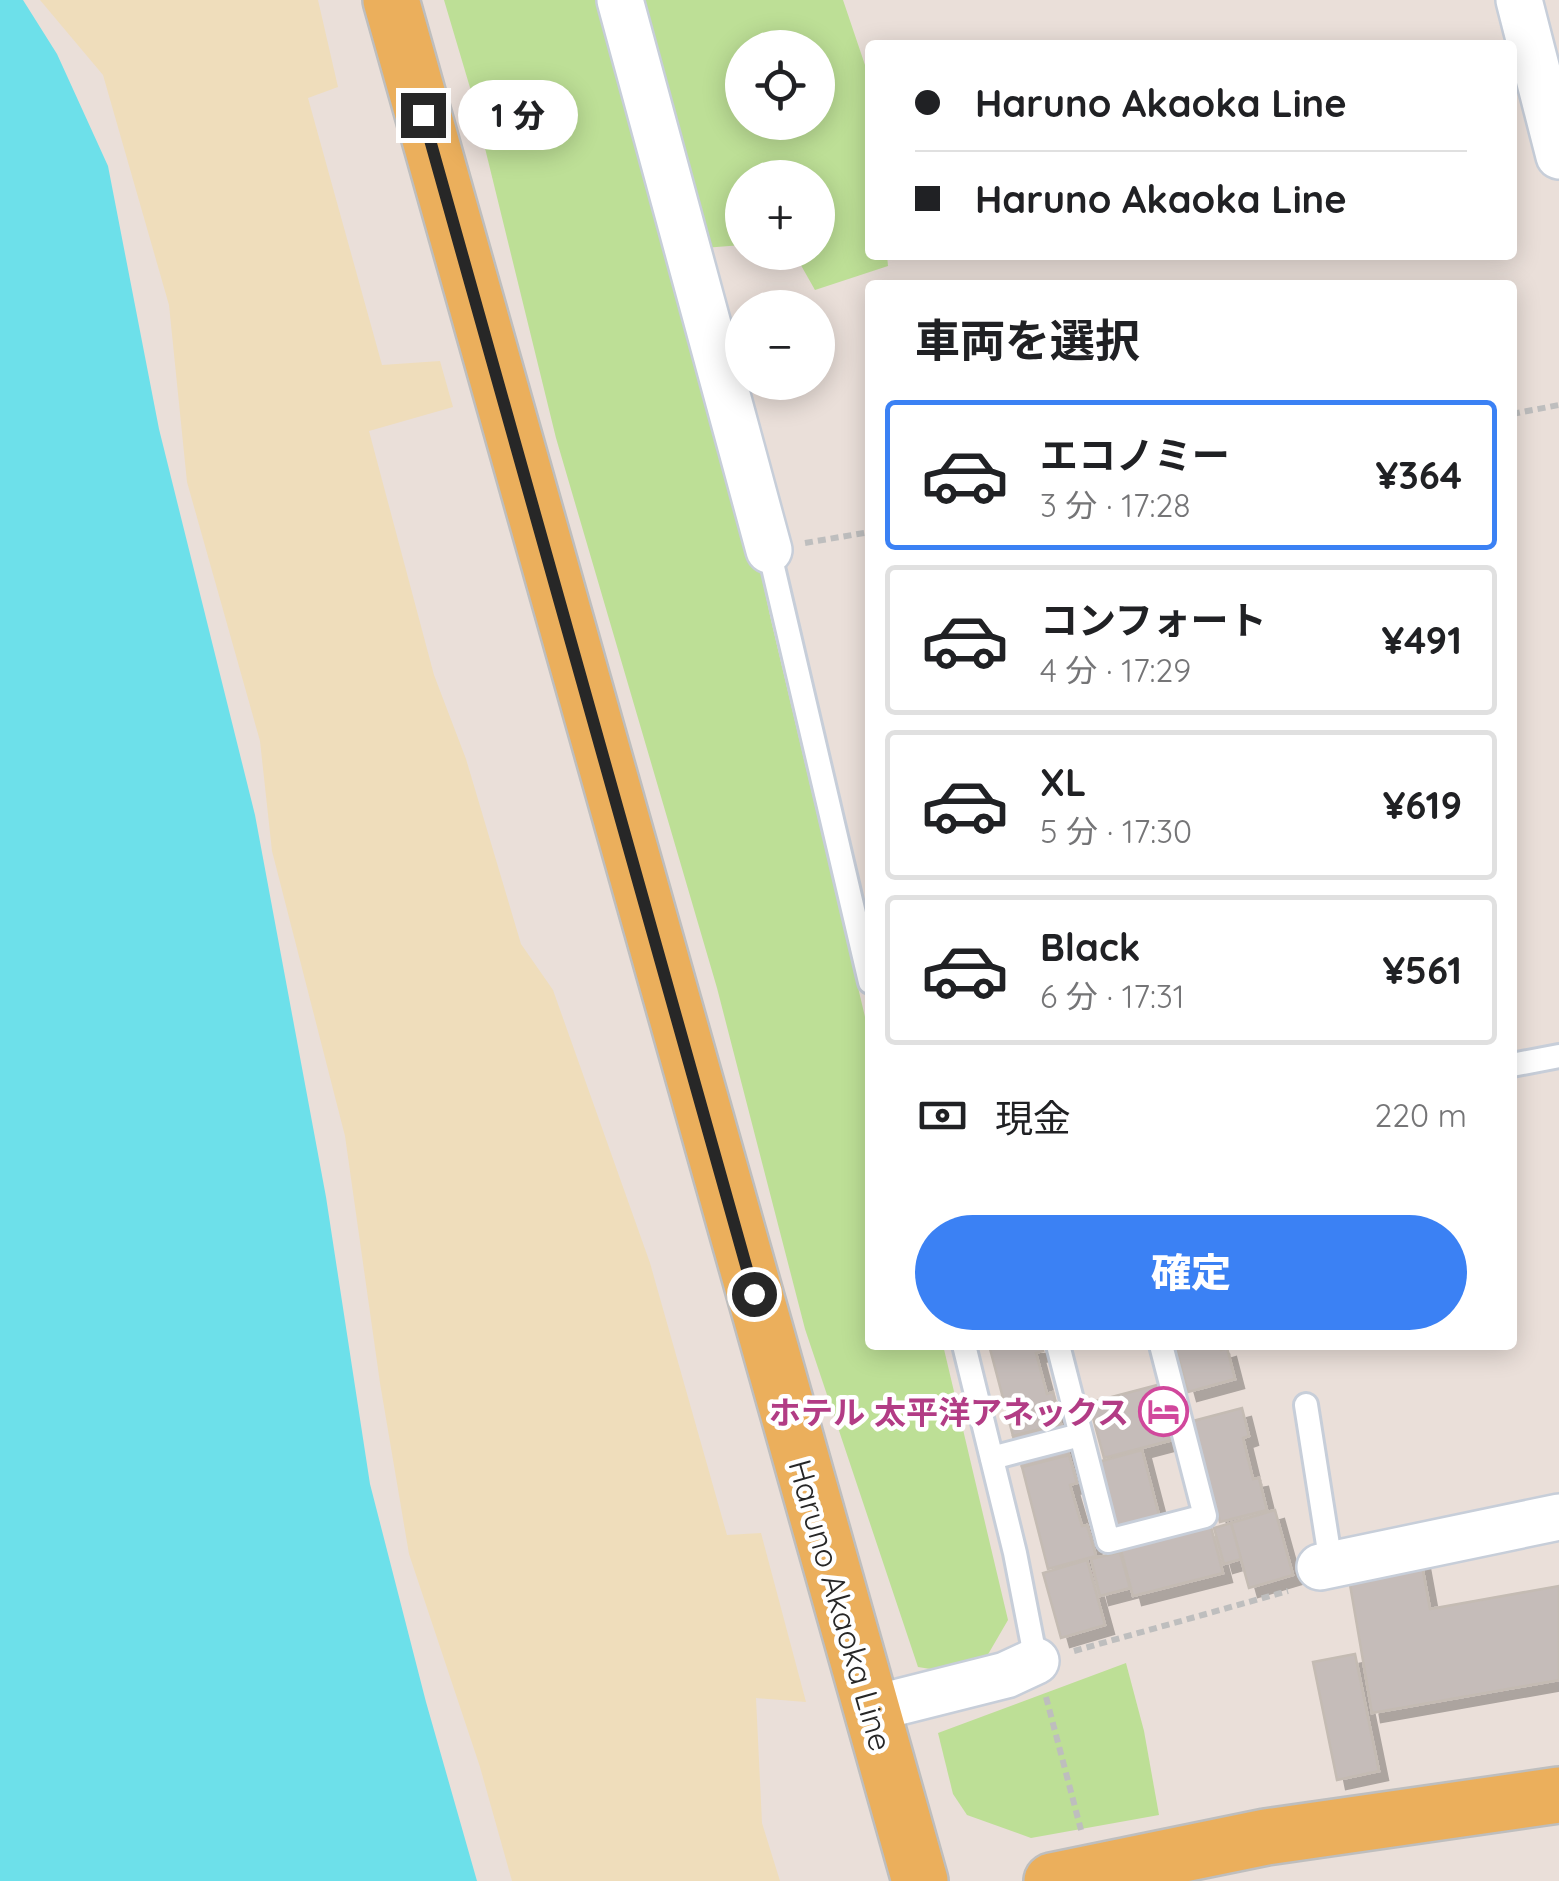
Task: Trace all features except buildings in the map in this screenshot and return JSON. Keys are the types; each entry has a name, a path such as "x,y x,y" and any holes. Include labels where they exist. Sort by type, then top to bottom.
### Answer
{"main road":[{"name":"Haruno Akaoka Line","path":"391,0 920,1881"},
{"path":"1069,1878 1266,1837 1559,1795"}],"street":[{"path":"620,0 769,550"},
{"path":"1519,0 1559,156"},
{"path":"1325,1565 1559,1517"},
{"path":"871,1709 1006,1675 1036,1661"}],"lane":[{"path":"769,550 865,961"},
{"path":"1517,1064 1559,1056"},
{"path":"965,1350 1015,1552 1036,1661"},
{"path":"1059,1350 1108,1541 1205,1516 1162,1350"},
{"path":"1306,1405 1325,1565"},
{"path":"992,1458 1080,1435"}],"path":[{"path":"1517,413 1559,406"},
{"path":"769,550 865,533"},
{"path":"1069,1878 1082,1832 1036,1661 1269,1599 1314,1581 1325,1565"}],"green space":[{"path":"444,0 843,0 865,65 865,260 887,260 888,266 815,290 804,270 835,270 835,160 725,160 725,246 691,249 771,620 865,1017 865,1350 944,1350 1008,1620 983,1663 943,1671 918,1667 805,1329 717,988 556,438 471,91"},
{"path":"1126,1663 1144,1731 1159,1815 1031,1838 967,1815 953,1794 938,1733"}],"sand":[{"path":"40,0 318,0 338,87 308,98 382,365 440,361 453,407 369,431 434,675 466,759 521,944 553,990 650,1263 727,1535 761,1533 806,1702 756,1698 762,1823 780,1881 512,1881 480,1767 409,1554 345,1136 272,851 260,741 187,482 169,305 103,75"}],"water":[{"path":"0,0 23,0 57,54 108,166 159,429 255,815 326,1197 370,1484 477,1881 0,1881"}],"place":[{"name":"ホテル 太平洋アネックス","path":"1164,1412"}],"route":[{"path":"423,115 754,1294"}]}
